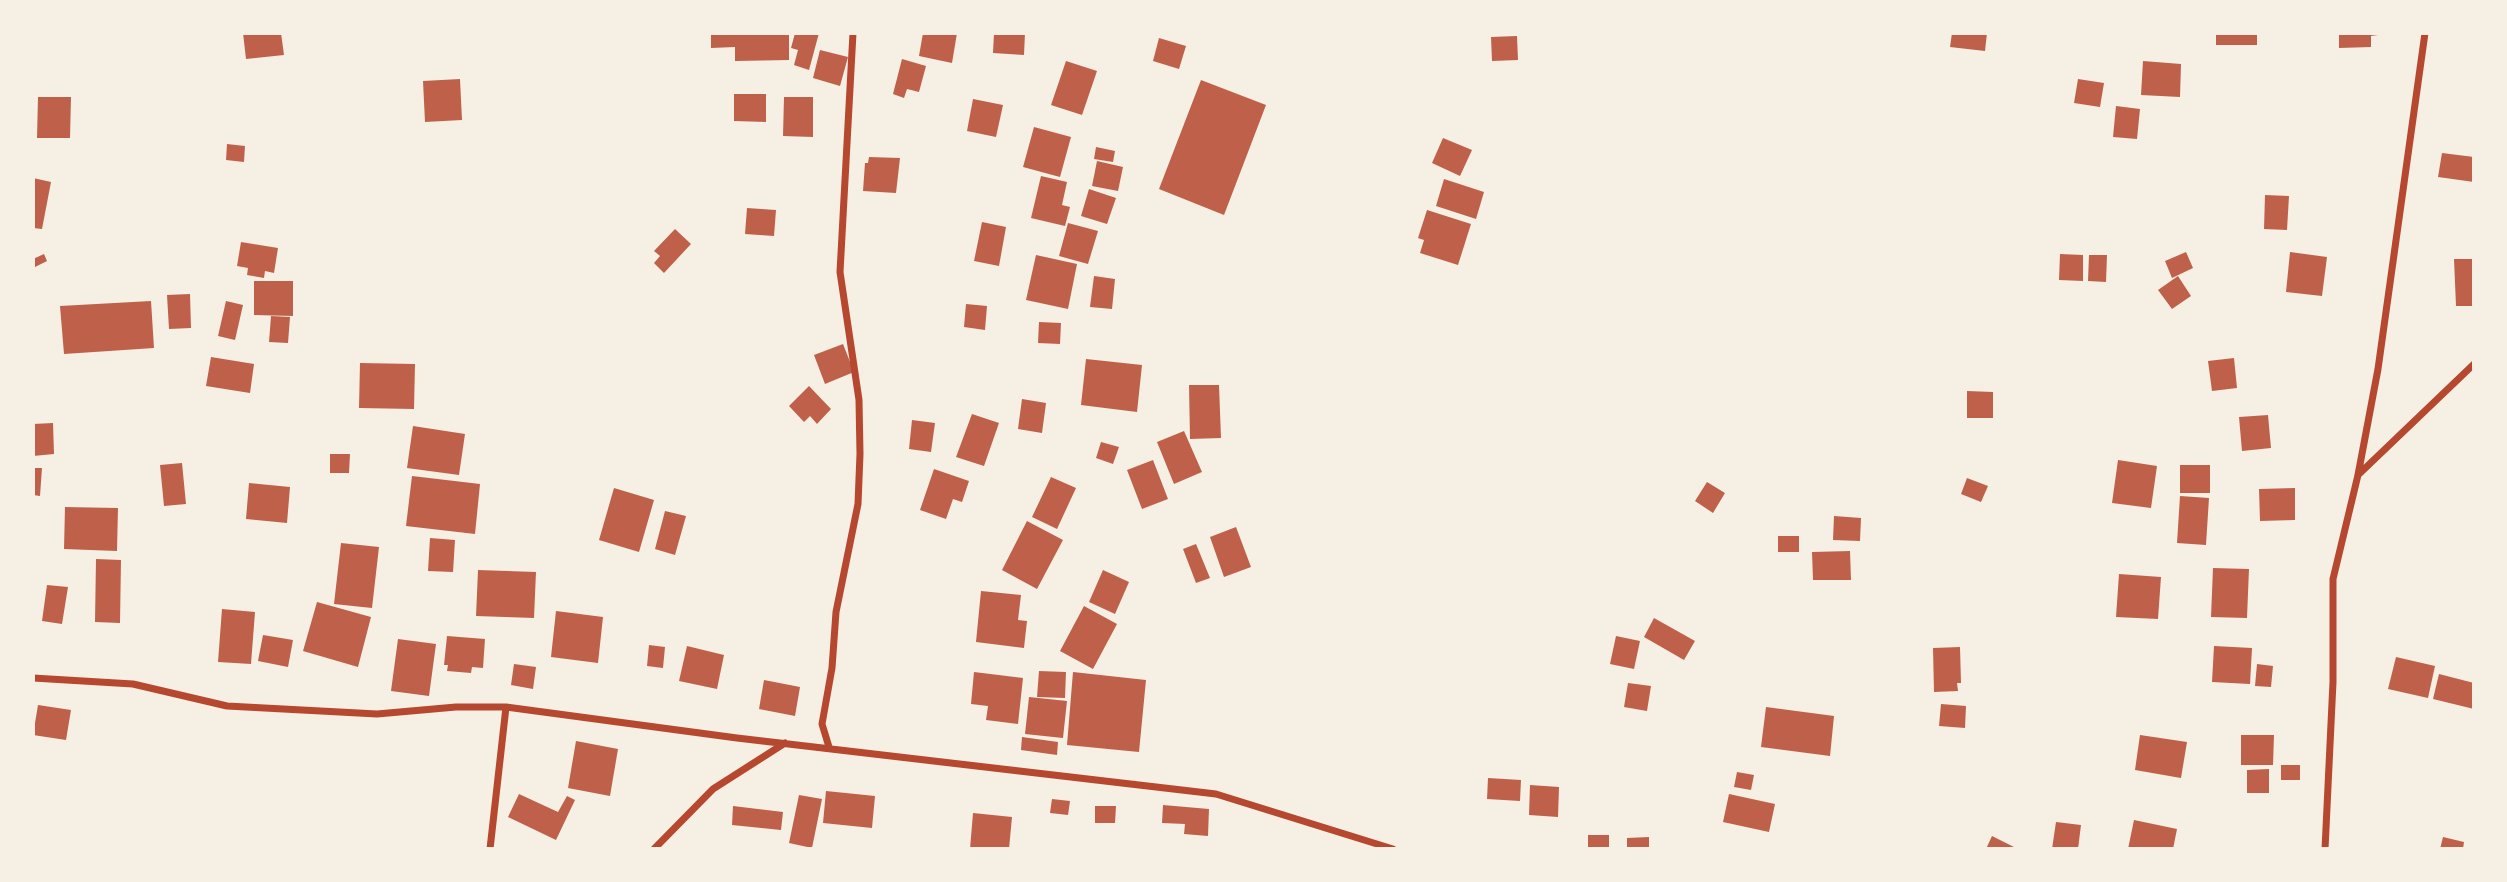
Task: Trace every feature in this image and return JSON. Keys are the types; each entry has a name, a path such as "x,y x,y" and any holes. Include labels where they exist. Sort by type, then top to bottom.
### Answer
{"street":[{"path":"829,747 822,724 832,667 836,612 858,504 860,454 859,400 840,272 853,33"},
{"path":"2325,849 2333,682 2333,579 2358,475 2378,369 2424,33"},
{"path":"2358,475 2474,364"},
{"path":"33,678 134,684 228,706 377,714 456,707 506,707 1216,794 1393,849"},
{"path":"490,849 506,707"},
{"path":"654,849 713,789 785,743"}],"building":[{"path":"243,33 281,33 284,55 246,59"},
{"path":"711,33 789,33 789,60 735,61 735,47 711,48"},
{"path":"795,33 819,33 809,70 794,65 798,50 791,48"},
{"path":"923,33 957,33 952,63 919,56"},
{"path":"994,33 1025,33 1024,55 993,53"},
{"path":"1952,33 1987,33 1985,51 1950,47"},
{"path":"2216,33 2257,33 2257,45 2216,45"},
{"path":"2339,33 2378,35 2371,36 2371,47 2339,48"},
{"path":"1517,36 1518,60 1492,61 1491,37"},
{"path":"1159,38 1186,46 1179,69 1153,61"},
{"path":"820,50 848,57 840,86 813,78"},
{"path":"902,59 926,66 919,92 907,89 904,98 893,94"},
{"path":"1066,61 1097,71 1082,115 1051,105"},
{"path":"2143,61 2181,64 2180,97 2141,95"},
{"path":"460,79 462,120 425,122 423,81"},
{"path":"2078,79 2104,83 2100,107 2074,103"},
{"path":"1201,80 1266,105 1224,215 1159,189"},
{"path":"734,94 766,94 766,122 734,121"},
{"path":"38,97 71,97 70,138 37,138"},
{"path":"784,97 813,97 813,137 783,136"},
{"path":"973,99 1003,105 996,137 967,131"},
{"path":"2116,106 2140,109 2137,139 2113,137"},
{"path":"1034,127 1071,137 1060,177 1023,167"},
{"path":"1443,138 1472,150 1460,176 1432,163"},
{"path":"227,144 245,146 244,162 226,160"},
{"path":"1096,147 1115,151 1113,162 1094,159"},
{"path":"2442,153 2474,157 2474,182 2438,177"},
{"path":"869,157 900,158 896,193 863,191 865,163 868,163"},
{"path":"1097,161 1123,167 1118,191 1092,186"},
{"path":"1041,176 1067,182 1062,205 1070,207 1065,226 1031,218"},
{"path":"33,178 51,182 42,229 33,228"},
{"path":"1444,179 1484,192 1476,219 1436,206"},
{"path":"1089,189 1116,198 1107,224 1081,216"},
{"path":"2265,195 2289,196 2287,230 2264,229"},
{"path":"747,208 776,210 774,236 745,234"},
{"path":"1427,210 1471,224 1458,265 1420,253 1424,240 1418,238"},
{"path":"982,222 1006,227 999,266 974,261"},
{"path":"1068,223 1098,231 1088,264 1059,256"},
{"path":"675,229 691,244 664,273 654,263 660,256 654,251"},
{"path":"241,242 278,248 274,273 265,271 264,278 247,275 248,268 237,266"},
{"path":"2186,252 2193,268 2172,278 2165,261"},
{"path":"2290,252 2327,257 2322,296 2286,292"},
{"path":"44,254 47,261 35,267 33,259"},
{"path":"2060,254 2083,255 2083,281 2059,280"},
{"path":"1036,255 1077,264 1068,309 1026,300"},
{"path":"2089,255 2107,255 2106,282 2088,281"},
{"path":"2454,259 2474,259 2474,306 2456,306"},
{"path":"1094,276 1115,279 1112,309 1090,307"},
{"path":"2178,276 2191,296 2172,309 2158,290"},
{"path":"254,281 293,281 293,316 254,315"},
{"path":"190,294 191,328 169,329 167,295"},
{"path":"151,301 154,348 64,354 60,306"},
{"path":"226,301 243,305 235,340 218,336"},
{"path":"966,304 987,306 985,330 964,327"},
{"path":"271,316 290,317 288,343 269,342"},
{"path":"1039,322 1061,323 1060,344 1038,343"},
{"path":"843,344 854,372 825,384 814,355"},
{"path":"211,357 254,364 250,393 206,386"},
{"path":"2234,358 2237,388 2212,391 2208,361"},
{"path":"1086,359 1142,365 1137,412 1081,405"},
{"path":"360,363 415,364 414,409 359,408"},
{"path":"1189,385 1219,385 1221,438 1190,439"},
{"path":"809,386 831,409 817,424 810,416 804,422 789,406"},
{"path":"1967,391 1993,392 1993,418 1967,418"},
{"path":"1022,399 1046,403 1042,433 1018,429"},
{"path":"972,414 999,423 984,466 956,457"},
{"path":"2268,415 2271,448 2242,451 2239,417"},
{"path":"912,420 935,423 931,452 909,449"},
{"path":"53,423 54,454 33,456 33,424"},
{"path":"413,426 465,434 459,475 407,468"},
{"path":"1184,431 1202,472 1174,484 1157,442"},
{"path":"1101,442 1119,447 1113,464 1096,458"},
{"path":"330,454 350,454 349,473 330,473"},
{"path":"1153,460 1168,499 1142,509 1127,470"},
{"path":"2118,460 2157,466 2151,508 2112,503"},
{"path":"182,463 186,504 164,506 160,465"},
{"path":"2180,465 2210,465 2210,493 2180,493"},
{"path":"33,468 42,468 40,496 33,495"},
{"path":"934,469 969,481 962,502 953,499 946,519 920,510"},
{"path":"412,476 480,484 475,534 406,526"},
{"path":"1051,477 1076,488 1057,529 1032,517"},
{"path":"1967,478 1988,486 1981,502 1961,494"},
{"path":"1707,482 1725,493 1713,513 1695,501"},
{"path":"249,483 290,487 287,523 246,519"},
{"path":"614,488 654,500 639,552 599,540"},
{"path":"2295,488 2295,520 2260,521 2259,489"},
{"path":"2180,496 2209,498 2206,545 2177,543"},
{"path":"65,507 118,508 117,551 64,549"},
{"path":"665,511 686,516 675,555 655,549"},
{"path":"1834,516 1861,518 1860,541 1833,540"},
{"path":"1027,521 1063,540 1037,589 1002,570"},
{"path":"1236,527 1251,567 1224,577 1210,537"},
{"path":"1778,536 1799,536 1799,552 1778,552"},
{"path":"430,538 455,540 453,572 428,571"},
{"path":"341,543 379,547 372,608 334,604"},
{"path":"1196,544 1210,578 1196,583 1183,549"},
{"path":"1850,551 1851,580 1813,580 1812,552"},
{"path":"96,559 121,560 120,623 95,622"},
{"path":"2213,568 2249,569 2247,618 2211,617"},
{"path":"478,570 536,572 534,618 476,616"},
{"path":"1103,570 1129,582 1115,614 1089,602"},
{"path":"2119,574 2161,577 2158,619 2116,617"},
{"path":"47,585 68,587 62,624 42,621"},
{"path":"981,591 1021,595 1018,620 1027,621 1024,648 976,642"},
{"path":"317,602 371,617 358,667 303,651"},
{"path":"1084,606 1117,624 1093,669 1060,651"},
{"path":"222,609 255,612 251,664 218,662"},
{"path":"556,611 603,617 598,663 551,657"},
{"path":"1654,618 1695,641 1684,660 1644,637"},
{"path":"263,635 293,640 288,667 258,661"},
{"path":"447,636 485,639 483,668 472,667 471,673 447,671 448,665 444,665"},
{"path":"1616,636 1640,641 1634,669 1610,664"},
{"path":"398,639 436,644 429,696 391,691"},
{"path":"649,645 665,647 663,668 647,666"},
{"path":"687,646 724,655 717,689 679,681"},
{"path":"2214,646 2252,648 2250,684 2212,682"},
{"path":"1960,647 1961,683 1957,683 1958,691 1934,692 1933,648"},
{"path":"2396,657 2435,666 2428,698 2388,689"},
{"path":"514,664 536,667 533,689 511,685"},
{"path":"2257,664 2273,666 2271,687 2255,686"},
{"path":"1039,671 1066,672 1065,698 1037,697"},
{"path":"974,672 1023,678 1018,724 986,720 988,706 971,704"},
{"path":"1073,672 1146,680 1139,752 1067,745"},
{"path":"2439,674 2474,683 2474,709 2433,699"},
{"path":"764,680 800,687 795,716 759,709"},
{"path":"1628,683 1651,686 1647,711 1624,707"},
{"path":"1029,697 1067,701 1063,738 1025,734"},
{"path":"1941,704 1966,706 1965,728 1939,726"},
{"path":"38,705 71,710 66,740 33,735"},
{"path":"1766,707 1834,716 1830,756 1761,747"},
{"path":"2140,735 2187,742 2181,778 2135,770"},
{"path":"2241,735 2274,735 2273,765 2241,765"},
{"path":"1022,737 1058,742 1057,755 1021,750"},
{"path":"576,741 618,749 610,796 568,788"},
{"path":"2281,765 2300,765 2300,780 2281,780"},
{"path":"2269,769 2269,793 2247,793 2247,770"},
{"path":"1737,772 1754,775 1751,790 1734,787"},
{"path":"1488,778 1521,780 1520,801 1487,799"},
{"path":"1530,785 1559,787 1558,817 1529,815"},
{"path":"826,791 875,796 872,828 823,823"},
{"path":"519,794 558,812 567,796 575,800 556,840 508,817"},
{"path":"1729,794 1775,804 1769,832 1723,822"},
{"path":"799,795 822,799 812,848 789,843"},
{"path":"1052,799 1070,801 1068,815 1050,813"},
{"path":"1163,805 1209,809 1208,836 1184,834 1185,824 1162,823"},
{"path":"733,806 783,812 781,830 732,825"},
{"path":"1095,806 1116,806 1115,823 1095,823"},
{"path":"973,813 1012,817 1009,849 970,849"},
{"path":"2134,820 2177,829 2173,849 2128,849"},
{"path":"2056,822 2081,825 2078,849 2052,849"},
{"path":"1588,835 1609,835 1609,849 1588,849"},
{"path":"1992,836 2018,849 1986,849"},
{"path":"1649,837 1649,849 1627,849 1627,838"},
{"path":"2443,837 2464,842 2463,849 2440,849"}]}
